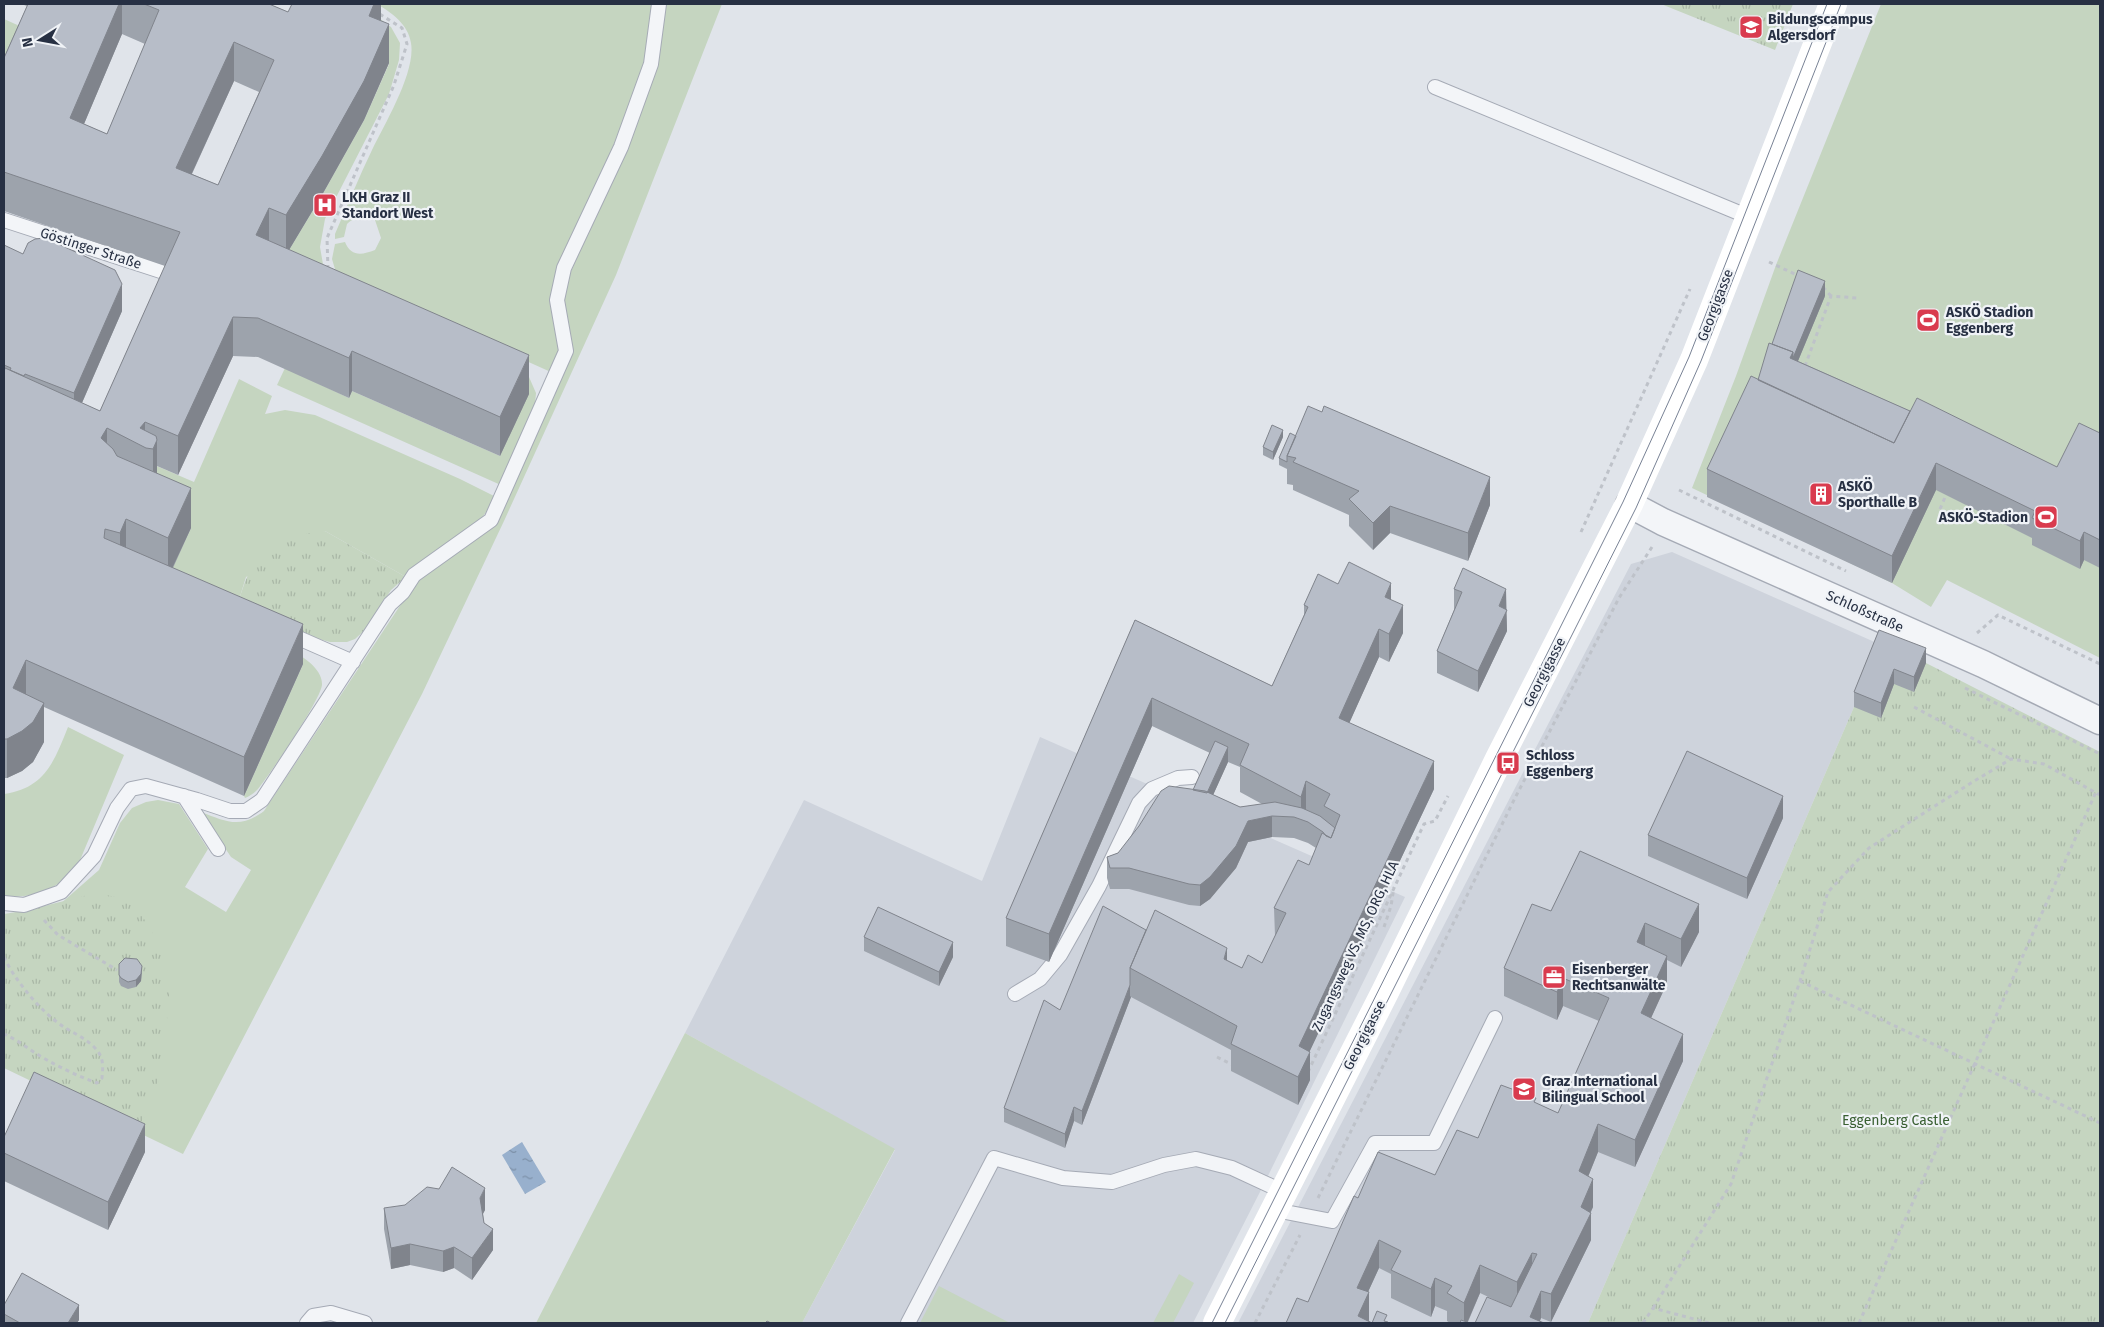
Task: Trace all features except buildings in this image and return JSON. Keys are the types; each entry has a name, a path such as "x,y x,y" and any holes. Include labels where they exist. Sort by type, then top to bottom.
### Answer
{"main road":[{"name":"Georgigasse","path":"1218,1323 1629,504 1694,360 1833,4"}],"street":[{"name":"Schloßstraße","path":"1629,504 1663,522 1983,664 2100,721"}],"lane":[{"path":"4,903 24,905 62,892 94,856 117,808 131,789 146,786 230,811 246,811 262,800 390,604 403,592 414,575 490,520 566,351 557,300 564,268 625,138 651,64 659,4"},
{"path":"1435,87 1749,217"},
{"name":"Göstinger Straße","path":"4,220 179,276"},
{"path":"271,626 353,662"},
{"path":"1015,994 1040,979 1060,955 1099,886 1139,803 1152,790 1178,778 1192,778"},
{"path":"184,796 218,849"},
{"path":"908,1323 994,1158 1063,1178 1112,1182 1164,1165 1196,1159 1232,1168 1280,1201 1308,1217 1332,1221 1375,1143 1434,1143 1495,1018"},
{"path":"307,1323 313,1316 331,1313 365,1323"}],"path":[{"path":"328,273 327,238 394,85 407,44 402,28 371,9"},
{"path":"1770,262 1807,279"},
{"path":"1815,283 1823,286 1831,296 1857,298"},
{"path":"1579,537 1690,288"},
{"path":"1802,375 1831,296"},
{"path":"1679,490 1853,575"},
{"path":"1940,509 1946,494"},
{"path":"1255,1323 1515,798 1619,598 1652,547"},
{"path":"1972,637 1998,615 2100,664"},
{"path":"1914,707 2011,759 2044,764 2100,795"},
{"path":"1643,1323 1731,1184 1800,982 1828,892 1869,848 2011,759"},
{"path":"1859,1323 2096,792"},
{"name":"Zugangsweg VS, MS, ORG, HLA","path":"1306,1078 1424,824"},
{"path":"32,902 36,911 58,935 117,970"},
{"path":"4,957 26,992 63,1027 81,1036 96,1050 103,1062 102,1078 97,1083 81,1078 4,1034"},
{"path":"1800,982 1974,1065 2100,1122"},
{"path":"1217,1057 1233,1065"},
{"path":"1653,1308 1709,1323"}],"shaded area":[{"name":"Graz International Bilingual School","path":"1672,552 1879,644 1854,707 1588,1323 1238,1323 1631,564"},
{"path":"1040,737 1405,897 1262,1188 1193,1323 802,1323 895,1150 685,1033 804,800 982,881"}],"green space":[{"path":"377,4 655,4 651,41 639,92 562,265 563,351 553,373 337,276 332,259 335,244 345,242 350,250 361,254 375,250 381,238 375,220 364,217 354,219 347,224 344,237 335,239 335,234 367,160 398,97 409,68 411,55 411,43 407,30 394,15"},
{"path":"665,4 722,4 616,275 504,521 422,694 183,1154 4,1068 4,1040 59,905 99,870 120,823 132,808 146,802 158,800 179,804 208,849 185,887 226,912 251,870 231,857 201,812 218,819 240,822 255,817 264,811 419,577 481,532 570,355 563,290 603,197 629,144 657,64"},
{"name":"Bildungscampus Algersdorf","path":"1661,4 1793,4 1775,50"},
{"name":"ASKÖ Stadion Eggenberg","path":"1881,4 2100,4 2100,658 1947,580 1931,607 1892,583 1692,488 1736,376 1776,265"},
{"path":"376,16 391,27 400,43 399,60 389,94 325,219 320,247 324,270 286,255 364,120 389,64"},
{"path":"4,19 33,32 4,70"},
{"path":"285,368 349,398 352,391 500,456 529,377 536,393 535,404 503,486 277,385"},
{"path":"239,379 272,396 265,414 285,410 315,415 460,479 496,497 480,521 406,577 325,531 246,577 237,606 169,575 191,528 117,495 145,461 194,482"},
{"path":"325,531 406,577 391,590 366,629 355,639 347,642 330,642 315,638 238,603 251,569 266,549 289,538"},
{"name":"Eggenberg Castle","path":"1879,644 1926,663 2100,752 2100,1323 1588,1323 1854,707"},
{"path":"290,649 315,668 319,673 322,685 313,706 283,754 258,789 245,798 244,796 303,664"},
{"path":"68,727 124,755 78,865 62,881 45,891 26,896 4,897 4,794 18,791 39,779 52,762"},
{"path":"96,893 116,897 138,909 152,932 165,960 170,985 166,1031 156,1096 137,1130 4,1066 4,914"},
{"path":"685,1033 895,1149 802,1323 536,1323"},
{"path":"1179,1274 1194,1283 1173,1323 1153,1323"},
{"path":"939,1286 1010,1323 920,1323"}],"water":[{"path":"522,1142 546,1182 525,1194 502,1155"}],"tram line":[{"path":"1212,1323 1623,502 1689,357 1827,4"},
{"path":"1225,1323 1636,508 1701,361 1841,4"}],"place":[{"name":"Bildungscampus Algersdorf","path":"1751,27"},
{"name":"LKH Graz II Standort West","path":"325,205"},
{"name":"ASKÖ Stadion Eggenberg","path":"1928,320"},
{"name":"ASKÖ Sporthalle B","path":"1821,494"},
{"name":"ASKÖ-Stadion","path":"2046,517"},
{"name":"Schloss Eggenberg","path":"1508,763"},
{"name":"Eisenberger Rechtsanwälte","path":"1554,977"},
{"name":"Graz International Bilingual School","path":"1524,1089"}]}
